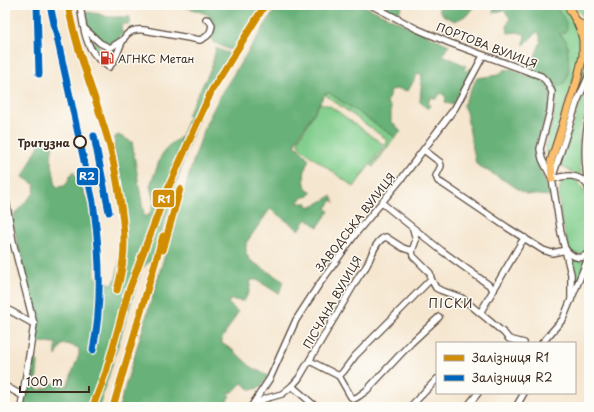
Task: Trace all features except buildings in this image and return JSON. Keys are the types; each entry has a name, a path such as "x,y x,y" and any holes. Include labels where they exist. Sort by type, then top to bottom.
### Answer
{"main road":[{"path":"568,8 589,34"},
{"path":"552,179 551,161 577,81 583,56 583,40 578,22 568,8"}],"street":[{"path":"80,5 90,48 96,57 109,67 114,63 121,41"},
{"name":"ПОРТОВА ВУЛИЦЯ","path":"371,5 450,44 542,76 550,87 552,100 540,149 542,159 552,179"},
{"path":"85,29 100,43 110,48 121,41 131,29 200,40 206,38 211,32 212,25 209,20 206,19"},
{"name":"ЗАВОДСЬКА ВУЛИЦЯ","path":"252,407 265,387 296,320 357,232 424,150 455,108 483,56"},
{"path":"571,300 571,274 561,233 552,179 577,102 589,75"},
{"path":"589,118 586,129 585,149 589,189"},
{"path":"424,150 441,164 436,176 438,181 508,228 548,252 566,250"},
{"path":"552,179 570,175 582,179 589,189"},
{"path":"5,194 13,242 34,324 21,407"},
{"path":"382,203 413,229 494,290"},
{"path":"413,229 416,240 412,251 413,256 430,273 434,285 440,290 462,298 504,333 509,339 520,342"},
{"name":"ПІСЧАНА ВУЛИЦЯ","path":"252,407 264,399 282,394 292,386 310,361 318,345 366,266 371,253 381,239 386,237 403,248 412,251"},
{"path":"5,238 13,242"},
{"path":"480,313 525,238"},
{"path":"566,250 578,258 584,257 589,252"},
{"path":"543,342 563,318 589,256"},
{"path":"339,376 355,356 431,279"},
{"path":"5,308 34,324"},
{"path":"310,361 339,376 351,397 354,399 367,390 411,343 439,317"},
{"path":"410,407 436,380"},
{"path":"5,386 23,396"},
{"path":"292,386 316,407"},
{"path":"467,407 477,394"},
{"path":"516,407 523,394"}],"green space":[{"path":"180,5 263,5 234,52 213,42 211,38 214,24 208,18 209,15"},
{"path":"278,5 362,5 449,45 443,55 466,66 464,69 467,72 469,68 473,69 452,105 445,102 446,97 441,93 436,99 431,97 428,104 430,105 428,109 420,102 422,75 418,73 408,91 398,89 391,90 387,102 391,108 391,121 401,132 395,137 329,93 325,94 295,143 296,146 309,159 305,170 304,181 306,188 312,192 309,196 301,198 297,203 307,203 307,206 312,207 331,196 335,203 332,200 326,208 329,211 318,227 307,219 299,230 270,209 246,243 246,254 251,261 283,281 279,294 257,280 251,280 249,292 244,301 230,300 228,303 238,312 220,342 234,351 250,366 268,376 261,387 251,390 242,383 232,393 230,391 228,394 230,396 227,400 231,404 230,407 119,407 193,162 206,124 222,92"},
{"path":"380,5 403,5 398,14"},
{"path":"443,5 475,5 467,15 455,21 444,16 438,9"},
{"path":"495,5 552,5 560,13 564,18 567,29 565,32 559,34 566,40 569,63 568,75 563,84 554,88 548,80 533,71 534,59 541,41 539,33 537,32 524,45 525,34 517,32 508,33 507,27 510,18 504,10 493,13"},
{"path":"552,5 561,5 575,22 579,37 580,51 577,67 550,155 548,156 545,153 554,113 554,88 563,84 569,67 566,40 559,34 559,10"},
{"path":"573,5 584,5 589,10 589,23"},
{"path":"86,12 107,17 130,17 129,24 122,24 121,31 124,33 116,41 109,45 104,43 86,28"},
{"path":"87,33 101,48 101,53 98,53 92,46"},
{"path":"586,38 589,44 589,67 574,104 555,161 583,72 586,58"},
{"path":"216,48 228,53 229,56 204,100 185,155 155,254 141,270 99,407 24,407 31,358 35,358 38,362 36,385 38,390 49,387 51,383 67,386 79,355 79,348 67,344 61,345 56,356 56,343 35,342 35,322 12,219 17,211 34,193 35,185 23,177 43,137 53,142 51,158 56,187 65,186 73,171 91,207 95,240 95,276 103,282 113,284 116,278 126,232 122,188 114,149 115,137 118,135 132,142 144,216 148,216 154,202 150,186 161,156 168,146 181,137 189,116 187,115 211,69"},
{"path":"512,69 525,75 539,78 548,86 550,104 536,144 535,153 539,168 551,196 526,194 476,164 466,112 463,105 477,78 498,75 504,70"},
{"path":"589,79 589,93 579,136 581,177 559,165"},
{"path":"329,93 395,137 373,167 371,165 386,146 386,139 324,94"},
{"path":"320,103 330,106 384,145 354,187 301,149 298,143"},
{"path":"568,178 576,181 582,187 586,196 590,218 589,246 587,251 580,255 570,251 560,212 560,190 562,182"},
{"path":"570,260 586,260 575,287 573,286"}],"rail line":[{"name":"R2","path":"37,5 39,74"},
{"name":"R2","path":"50,5 93,202 99,257 98,313 93,350"},
{"name":"R1","path":"68,5 71,22 81,56 108,140 117,180 124,230 124,254 117,290"},
{"name":"R1","path":"93,406 106,372 128,293 165,195 212,90 265,5"},
{"name":"R2","path":"94,136 109,212"},
{"name":"R1","path":"163,250 180,189"},
{"name":"R1","path":"113,407 163,236"}],"place":[{"name":"АГНКС Метан","path":"107,58"},
{"name":"Тритузна","path":"80,142"}],"district":[{"name":"ПІСКИ","path":"451,303"}]}
